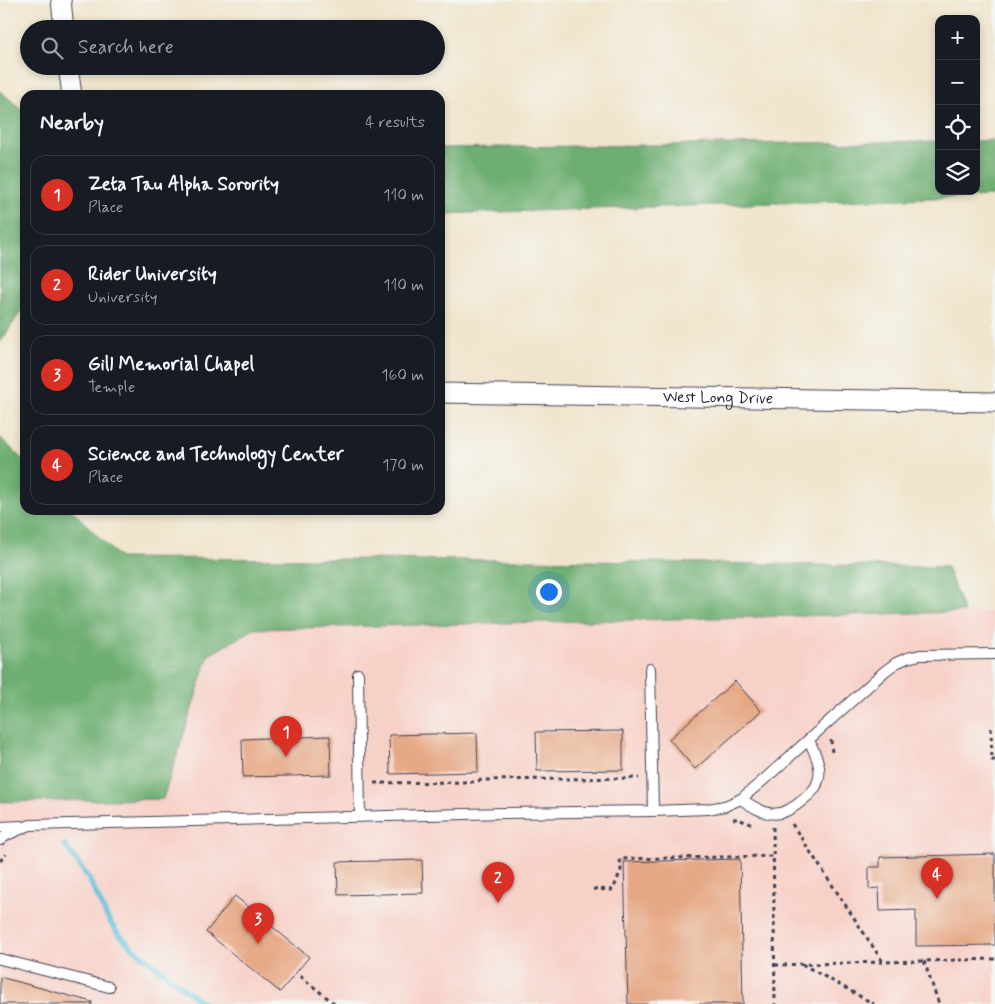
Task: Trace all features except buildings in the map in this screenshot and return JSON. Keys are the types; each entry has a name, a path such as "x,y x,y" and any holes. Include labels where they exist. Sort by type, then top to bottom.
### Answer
{"street":[{"path":"60,0 63,20"},
{"path":"69,75 71,90"},
{"name":"West Long Drive","path":"445,393 995,402"}],"lane":[{"path":"0,827 360,816 708,809 725,806 741,799 896,663 920,655 995,654"},
{"path":"650,669 653,811"},
{"path":"358,674 360,816"},
{"path":"741,799 764,813 785,812 795,807 814,790 819,780 817,759 809,740"},
{"path":"0,840 30,825"},
{"path":"0,959 109,987"}],"path":[{"path":"991,728 993,738 992,760 995,760"},
{"path":"360,783 653,778"},
{"path":"773,814 775,1004"},
{"path":"791,823 883,962"},
{"path":"592,890 613,890 621,870 620,859 774,856"},
{"path":"775,965 995,959"},
{"path":"924,961 939,1004"},
{"path":"802,964 874,1004"},
{"path":"300,976 335,1004"},
{"path":"328,998 328,1004"}],"shaded area":[{"path":"995,612 995,1004 0,1004 0,802 163,799 209,655 254,629"}],"green space":[{"path":"0,91 20,108 20,313 0,343"},
{"path":"995,140 995,196 445,214 445,148 935,141 935,195 980,195 980,141"},
{"path":"0,437 20,457 20,515 77,515 120,558 530,560 947,567 964,612 254,629 209,655 163,799 0,802"}],"waterway":[{"path":"65,845 89,879 107,917 117,932 133,948 204,1004"}],"place":[{"name":"Zeta Tau Alpha Sorority","path":"286,757"},
{"name":"Science and Technology Center","path":"937,899"},
{"name":"Rider University","path":"498,903"},
{"name":"Gill Memorial Chapel","path":"258,944"}]}
